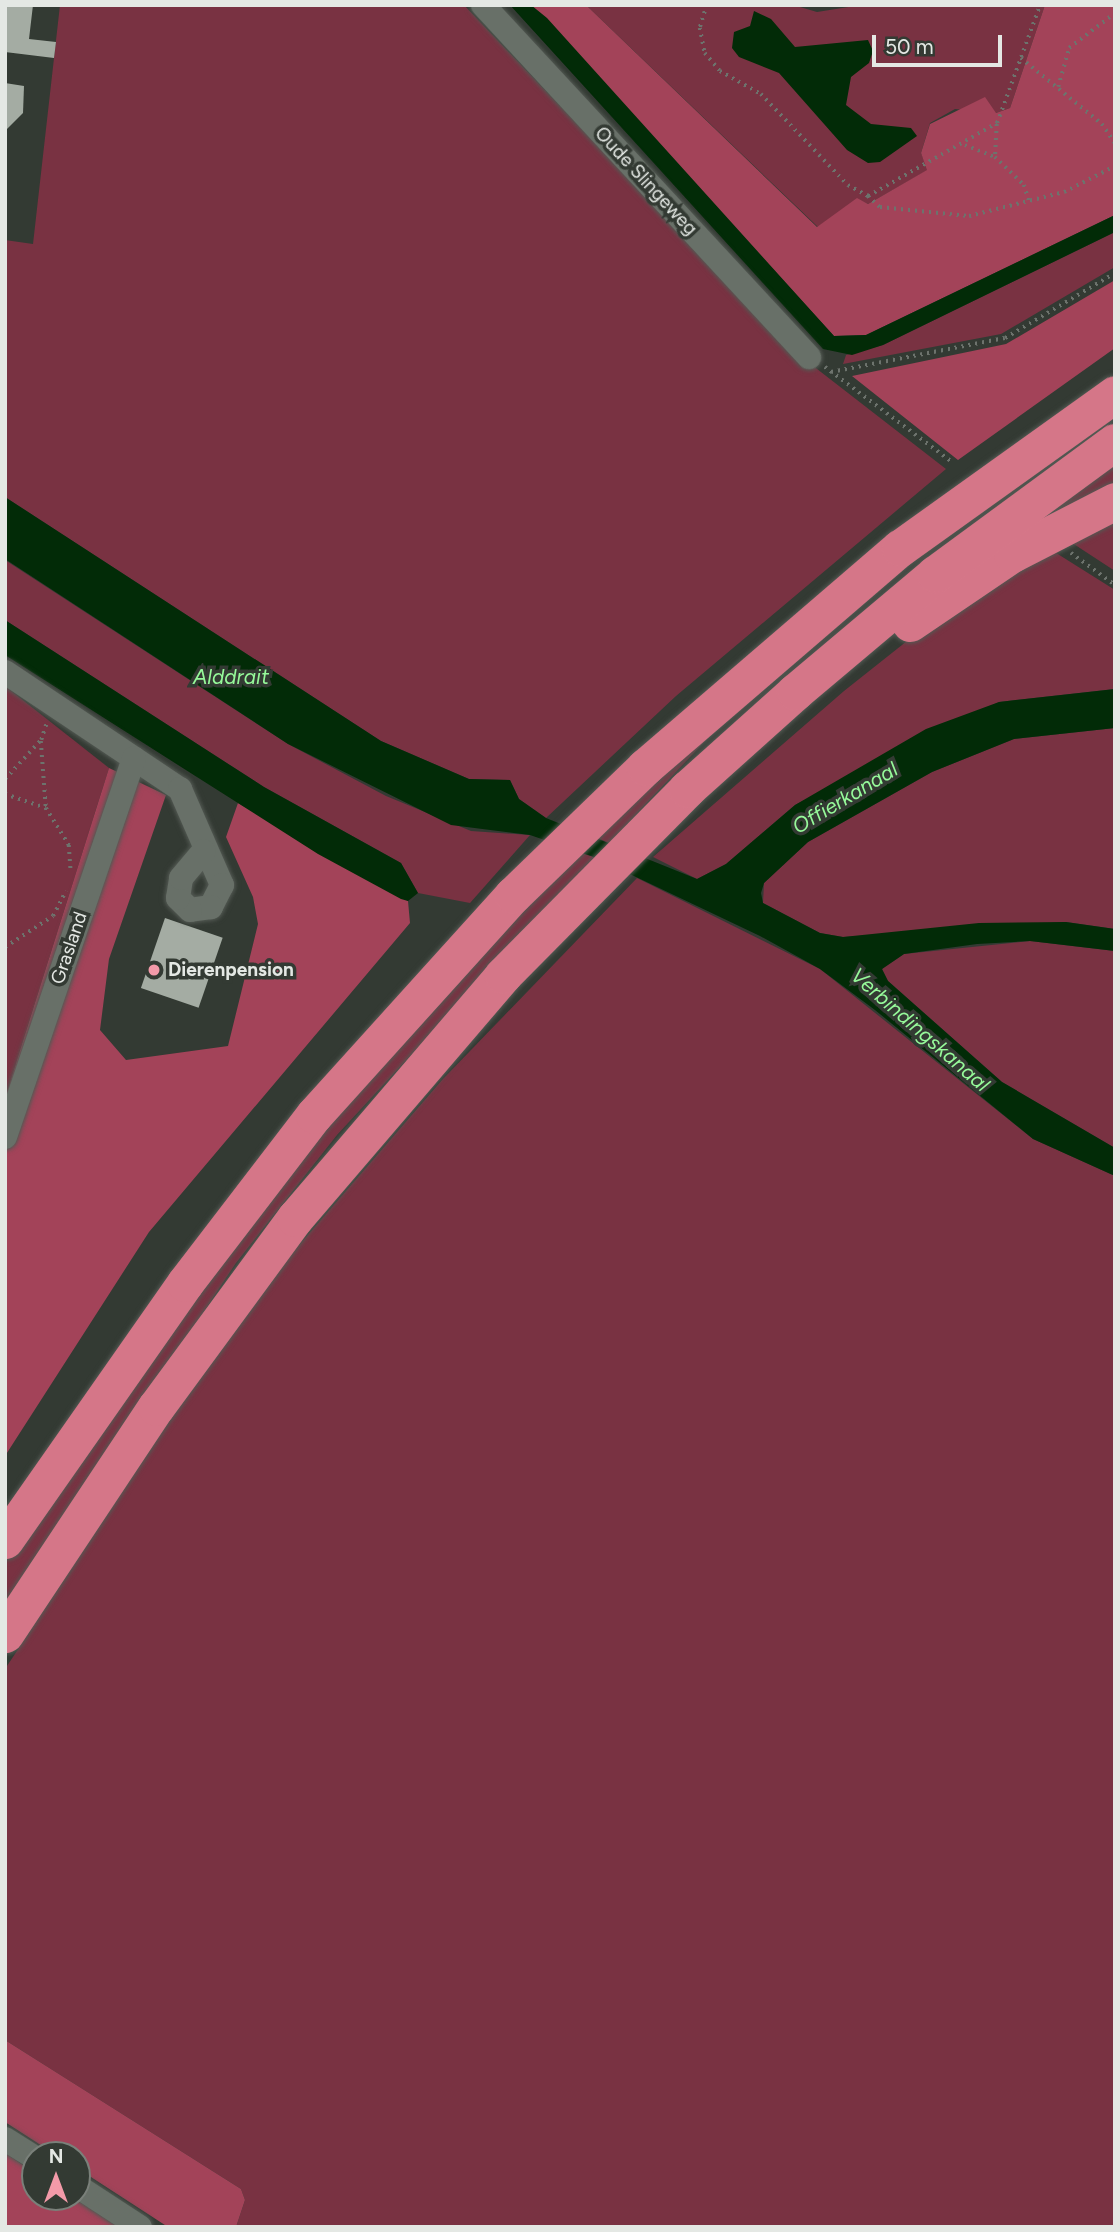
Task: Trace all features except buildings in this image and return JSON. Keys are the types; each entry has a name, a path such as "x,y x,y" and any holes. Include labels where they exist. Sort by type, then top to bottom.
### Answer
{"highway":[{"path":"5,1540 185,1283 314,1115 513,895 645,767 900,548 1115,394"},
{"path":"5,1634 156,1407 295,1218 444,1040 560,916 687,789 935,574 1115,442"},
{"path":"687,789 924,612 1012,554 1115,501"}],"street":[{"name":"Oude Slingeweg","path":"482,5 809,357"},
{"path":"5,672 180,789 204,851"},
{"name":"Grasland","path":"5,1137 134,758"},
{"path":"5,2139 21,2149"},
{"path":"91,2195 140,2227"}],"path":[{"path":"707,5 703,41 720,71 761,94 848,185 868,196 880,207 969,216 1064,192 1082,179 1115,166"},
{"path":"995,157 997,123 1040,5"},
{"path":"1058,87 1069,48 1115,13"},
{"path":"1021,58 1102,124 1115,143"},
{"path":"868,196 997,123"},
{"path":"963,144 995,157 1024,185 1030,200"},
{"path":"952,462 831,372 1005,338 1115,273"},
{"path":"1071,553 1115,585"},
{"path":"46,808 41,740 53,704"},
{"path":"5,779 41,740"},
{"path":"5,794 46,808 63,830 74,865 53,916 5,947"}],"shaded area":[{"path":"60,5 464,5 790,348 946,469 676,696 546,818 519,799 510,780 469,779 381,741 5,497 5,240 33,244"},
{"path":"531,5 586,5 817,227 857,198 868,204 927,170 921,153 930,124 985,97 996,113 1010,108 1045,5 1115,5 1115,215 866,335 834,336"},
{"path":"586,5 793,5 817,12 861,5 1045,5 1010,108 996,113 955,109 930,123 921,153 928,170 868,204 857,199 818,227"},
{"path":"1115,232 1115,267 1001,334 843,364 846,355 883,345"},
{"path":"1115,280 1115,348 958,460 852,376 1006,344"},
{"path":"1115,460 1115,493 959,572"},
{"path":"1115,513 1115,571 1063,537"},
{"path":"1045,546 1115,590 1115,689 999,702 795,805 726,864 697,879 653,857 844,691 936,618"},
{"path":"5,560 288,744 386,796 471,831 530,835 470,903 418,893 401,863 264,787 5,620"},
{"path":"5,686 109,768 5,1098"},
{"path":"723,722 609,843 586,833"},
{"path":"1115,728 1115,929 1066,922 843,937 820,933 763,903 764,883 808,842 932,772 1014,739"},
{"path":"109,768 166,795 109,959 100,1030 126,1060 228,1046 258,924 253,897 226,837 238,803 408,901 410,923 149,1232 5,1456 5,1098"},
{"path":"581,853 594,857 337,1135 236,1263 5,1611 5,1561 224,1246 478,947"},
{"path":"637,878 820,969 1033,1139 1115,1176 1115,2227 236,2227 245,2200 241,2189 5,2040 5,1669 242,1311 442,1080"},
{"path":"1030,941 1115,951 1115,1148 1002,1082 888,981 882,969 904,954"},
{"path":"5,2040 241,2189 245,2200 236,2227 168,2227 91,2177 91,2141 34,2141 5,2122"},
{"path":"5,2153 21,2164 21,2211 91,2209 118,2227 5,2227"}],"water":[{"path":"510,5 531,5 547,18 834,336 866,335 1115,215 1115,232 883,345 852,355 823,349"},
{"path":"754,11 771,19 795,47 868,40 873,51 869,63 851,77 846,105 871,124 911,128 917,136 880,162 868,163 847,150 779,73 739,57 732,48 734,32 750,26"},
{"path":"5,497 381,741 469,779 510,780 519,799 546,818 697,879 726,864 795,805 926,729 999,702 1115,689 1115,728 1014,739 932,772 808,842 764,883 761,893 763,903 820,933 843,937 979,923 1066,922 1115,929 1115,951 1030,941 977,944 904,954 882,969 888,981 1002,1082 1115,1148 1115,1176 1033,1139 875,1010 820,969 760,936 594,857 530,835 451,825 288,744 5,559"},
{"path":"5,620 264,787 401,863 418,893 408,901 401,899 318,854 5,655"}],"place":[{"name":"Dierenpension","path":"154,970"}],"water label":[{"name":"Alddrait","path":"231,677"},
{"name":"Offierkanaal","path":"845,798"},
{"name":"Verbindingskanaal","path":"920,1030"}]}
